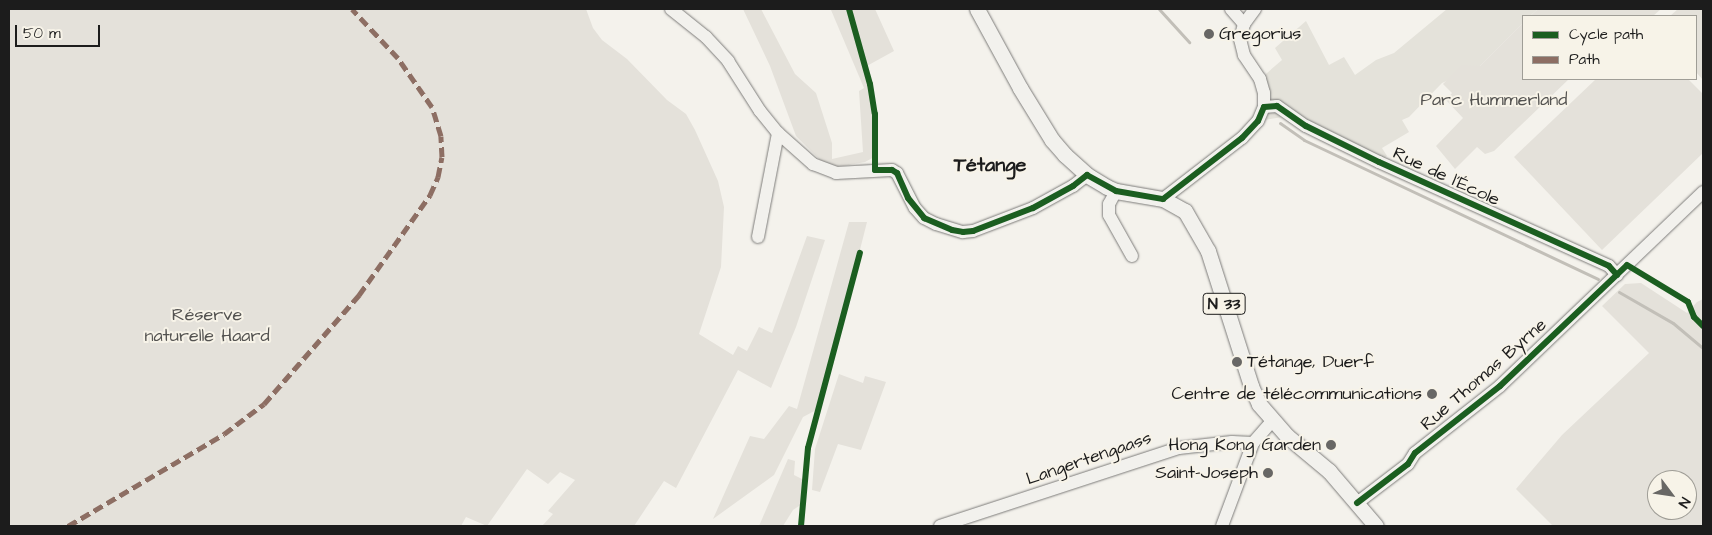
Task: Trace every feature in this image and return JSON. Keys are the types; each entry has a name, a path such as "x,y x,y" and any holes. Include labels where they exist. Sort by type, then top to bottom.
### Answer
{"main road":[{"name":"N 33","path":"977,9 1020,88 1052,140 1065,156 1087,175 1116,191 1163,199 1185,211 1208,251 1251,386 1259,404 1272,421 1329,471 1376,526"}],"street":[{"path":"671,9 695,28 728,61 760,111 778,133 813,164 836,173 892,170 897,174 912,203 924,218 944,227 963,232 1033,208 1073,186 1087,175"},
{"path":"1231,9 1244,24"},
{"path":"1163,199 1242,138 1258,121 1264,107 1264,93 1260,79 1240,47 1244,24 1254,9"},
{"name":"Rue de l'École","path":"1264,107 1277,106 1306,126 1379,162 1609,266 1617,275"},
{"path":"758,237 778,133"},
{"path":"1116,191 1109,204 1109,215 1132,256"},
{"name":"Rue Thomas Byrne","path":"1357,503 1408,464 1415,453 1500,386 1703,192"},
{"path":"1222,526 1253,443 1272,421"},
{"name":"Langertengaass","path":"940,526 1179,448 1232,442 1253,443"}],"shaded area":[{"path":"1447,9 1538,9 1531,15 1522,15 1522,24 1480,66 1442,83 1409,117 1402,120 1409,132 1382,148 1387,156 1375,165 1283,117 1258,121 1260,79 1282,60 1275,48 1306,21 1329,65 1344,57 1355,75 1376,60 1394,53"}],"green space":[{"name":"Réserve naturelle Haard","path":"9,9 586,9 593,28 602,40 627,59 667,100 686,114 718,181 724,207 721,267 699,334 733,355 738,346 747,351 759,327 772,333 807,236 825,240 796,327 771,388 738,370 676,488 664,481 634,526 542,526 553,514 548,511 575,480 560,472 548,484 527,469 487,526 466,517 461,526 9,526"},
{"path":"743,9 761,9 795,74 816,93 832,143 832,159 863,152 859,91 864,88 831,10 875,9 894,51 865,67 875,114 876,156 865,162 838,167 821,161 796,136 770,66"},
{"path":"1538,9 1661,9 1654,15 1531,15"},
{"path":"1678,9 1703,9 1703,80 1697,73 1697,15 1671,15"},
{"name":"Parc Hummerland","path":"1522,24 1522,80 1568,80 1494,151 1485,154 1477,147 1455,169 1436,146 1463,118 1446,100 1452,93 1443,84 1462,65 1480,66"},
{"path":"1595,80 1689,80 1703,94 1703,153 1602,250 1514,157"},
{"path":"849,222 867,222 820,408 803,417 774,475 713,519 750,436 764,439 789,406 797,409"},
{"path":"1641,283 1687,313 1697,302 1703,299 1703,526 1553,526 1516,489 1562,435 1649,353 1602,306 1625,284"},
{"path":"839,374 863,383 865,376 886,382 861,450 838,444 820,492 812,490 815,449"},
{"path":"788,459 795,461 794,475 802,479 806,488 805,502 793,510 783,526 759,526"}],"waterway":[{"path":"1159,9 1189,42"},
{"path":"1280,123 1304,140 1598,279"},
{"path":"1619,292 1673,323 1703,348"}],"marked path":[{"path":"68,526 224,434 264,404 359,295 430,195 438,177 442,157 441,136 432,107 398,58 352,9"}],"cycle path":[{"path":"849,9 870,84 875,114 875,170 892,170 897,173 908,198 924,218 952,230 973,231 1033,208 1073,186 1087,175 1116,191 1163,199 1242,138 1258,121 1264,107 1277,106 1306,126 1379,162 1609,266 1617,275"},
{"path":"801,526 808,448 860,253"},
{"path":"1357,503 1408,464 1415,453 1500,386 1627,265 1688,302 1694,317 1703,326"}],"place":[{"name":"Gregorius","path":"1209,34"},
{"name":"Tétange, Duerf","path":"1237,362"},
{"name":"Centre de télécommunications","path":"1432,394"},
{"name":"Hong Kong Garden","path":"1331,445"},
{"name":"Saint-Joseph","path":"1268,473"}],"district":[{"name":"Tétange","path":"990,165"}]}
